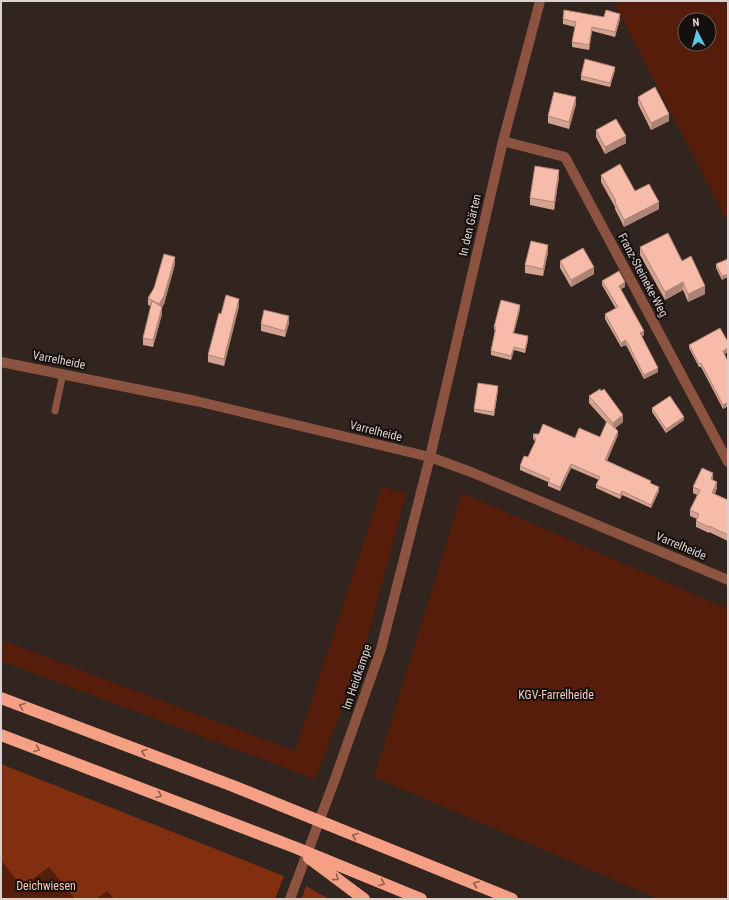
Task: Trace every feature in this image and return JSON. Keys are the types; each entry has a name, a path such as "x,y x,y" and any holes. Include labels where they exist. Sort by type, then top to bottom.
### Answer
{"highway":[{"path":"1,698 240,789 512,899"},
{"path":"1,735 294,847 421,899"},
{"path":"294,847 364,899"}],"street":[{"name":"In den Gärten","path":"430,457 503,141 540,1"},
{"name":"Franz-Steineke-Weg","path":"503,141 565,157 728,462"},
{"name":"Varrelheide","path":"1,362 63,373 196,401 430,457 471,472 728,580"},
{"name":"Im Heidkampe","path":"290,898 335,779 381,649 430,457"}],"lane":[{"path":"55,411 63,373"}],"green space":[{"path":"613,1 728,1 728,223"},
{"path":"382,487 406,493 362,658 315,779 1,661 1,640 295,751"},
{"name":"KGV-Farrelheide","path":"462,493 728,609 728,899 658,899 374,777"},
{"name":"Deichwiesen","path":"1,860 22,887 49,866 75,899 1,899"},
{"name":"Deichwiesen","path":"107,890 114,899 96,899"}],"shaded area":[{"path":"1,764 284,876 275,899 114,899 107,891 96,899 75,899 49,867 22,887 1,860"},
{"path":"306,886 329,899 302,899"}],"building":[{"path":"564,10 604,17 606,10 620,14 615,32 592,27 589,45 572,42 576,22 563,19"},
{"path":"585,59 615,67 610,83 581,76"},
{"path":"655,87 669,114 651,123 638,97"},
{"path":"554,92 576,97 569,122 548,116"},
{"path":"616,119 626,136 605,147 596,130"},
{"path":"620,164 635,191 649,184 659,202 624,220 615,202 616,201 601,175"},
{"path":"535,166 559,170 554,202 530,198"},
{"path":"668,233 682,261 691,256 705,286 688,294 683,282 665,292 640,247"},
{"path":"531,241 548,245 543,269 525,265"},
{"path":"583,248 594,267 571,280 560,261"},
{"path":"164,254 175,257 164,296 159,304 148,298 154,288"},
{"path":"728,259 728,274 722,276 716,264"},
{"path":"619,271 625,282 619,286 644,331 640,333 658,368 644,375 626,340 621,343 605,314 618,307 602,281"},
{"path":"226,295 239,299 224,359 208,355 219,313 221,314"},
{"path":"501,300 520,305 513,333 528,336 525,350 514,347 511,356 491,351 496,327 494,327"},
{"path":"152,301 162,307 153,340 143,338"},
{"path":"264,310 289,316 285,331 261,324"},
{"path":"720,328 728,342 728,348 723,351 728,362 728,402 723,405 701,363 699,364 689,345"},
{"path":"478,383 498,386 494,412 474,409"},
{"path":"600,389 601,391 604,389 623,415 613,423 589,396"},
{"path":"670,396 684,417 666,429 652,408"},
{"path":"607,421 618,431 605,460 651,481 650,483 659,487 651,505 622,491 620,495 596,485 600,477 571,464 560,487 548,482 550,479 520,466 524,456 528,457 536,440 533,434 539,434 543,424 575,438 579,428 600,437"},
{"path":"702,468 713,473 711,479 717,482 712,493 728,500 728,535 696,521 699,514 690,510 700,490 693,487"}]}
